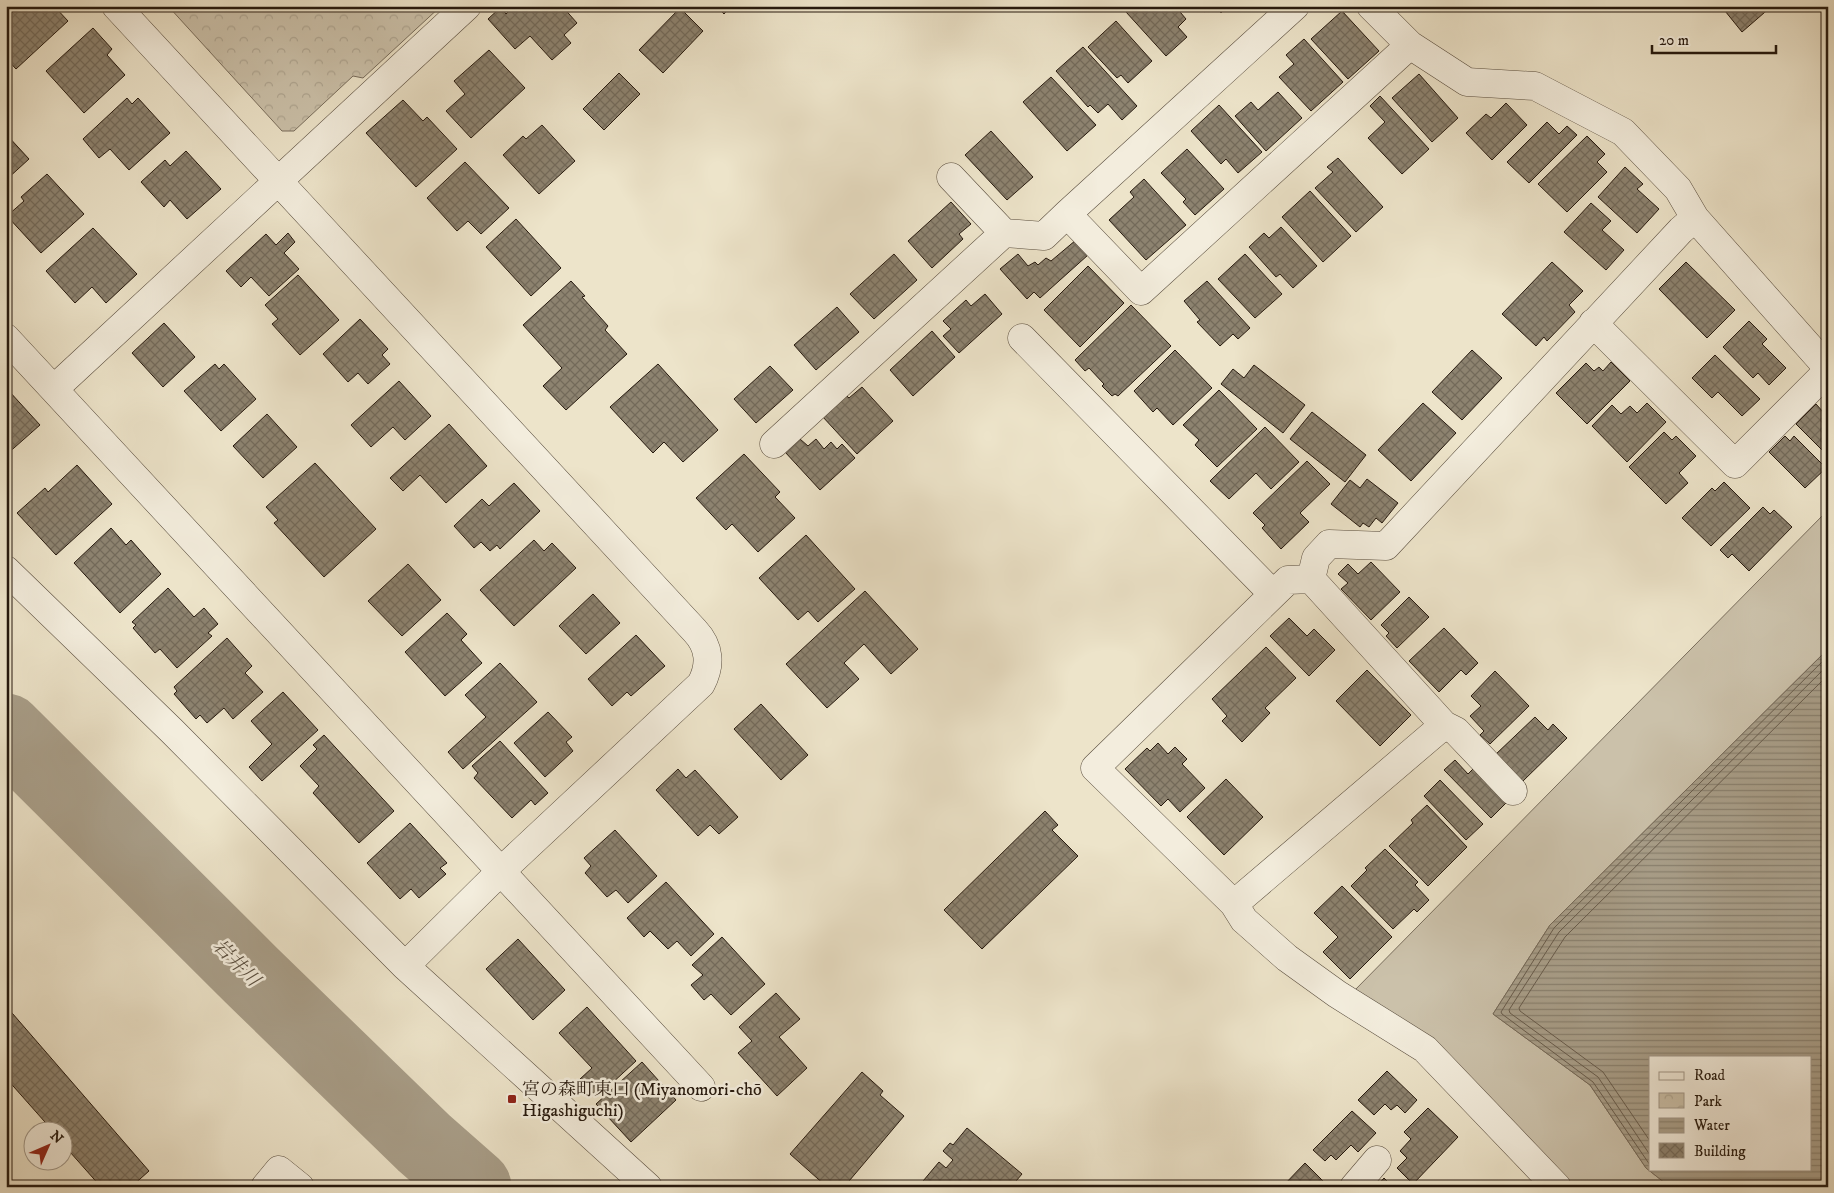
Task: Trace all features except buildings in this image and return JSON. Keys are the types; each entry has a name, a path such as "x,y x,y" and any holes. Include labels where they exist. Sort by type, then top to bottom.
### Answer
{"street":[{"path":"116,6 695,631 703,640 707,651 708,668 701,684 500,872 405,966"},
{"path":"54,389 467,6"},
{"path":"951,177 1004,233 1044,236 1295,6"},
{"path":"1370,6 1410,45 1467,82 1535,86 1623,132 1678,189 1695,218 1828,370 1735,464 1593,324"},
{"path":"1067,214 1141,291 1410,45"},
{"path":"1311,579 1316,558 1329,544 1386,546 1681,230 1695,218"},
{"path":"774,444 1004,233"},
{"path":"6,338 701,1087"},
{"path":"1022,338 1273,594"},
{"path":"6,570 172,731 405,966 648,1187"},
{"path":"1311,579 1288,580 1095,768 1234,904 1244,920 1288,958 1337,994 1425,1049 1557,1187"},
{"path":"1311,579 1444,725 1456,731 1513,791"},
{"path":"1234,904 1444,725"},
{"path":"1354,1187 1377,1160"},
{"path":"265,1187 279,1170 300,1187"}],"green space":[{"path":"168,6 441,6 363,78 353,76 294,131 282,131"},
{"path":"1828,510 1828,649 1550,925 1493,1014 1590,1085 1646,1168 1670,1187 1570,1187 1352,993"}],"water":[{"path":"1828,649 1828,1187 1670,1187 1646,1168 1590,1085 1493,1014 1550,925"}],"waterway":[{"name":"岩井川","path":"6,731 251,975 424,1143 474,1187"}],"place":[{"name":"宮の森町東口 (Miyanomori-chō Higashiguchi)","path":"512,1099"}]}
